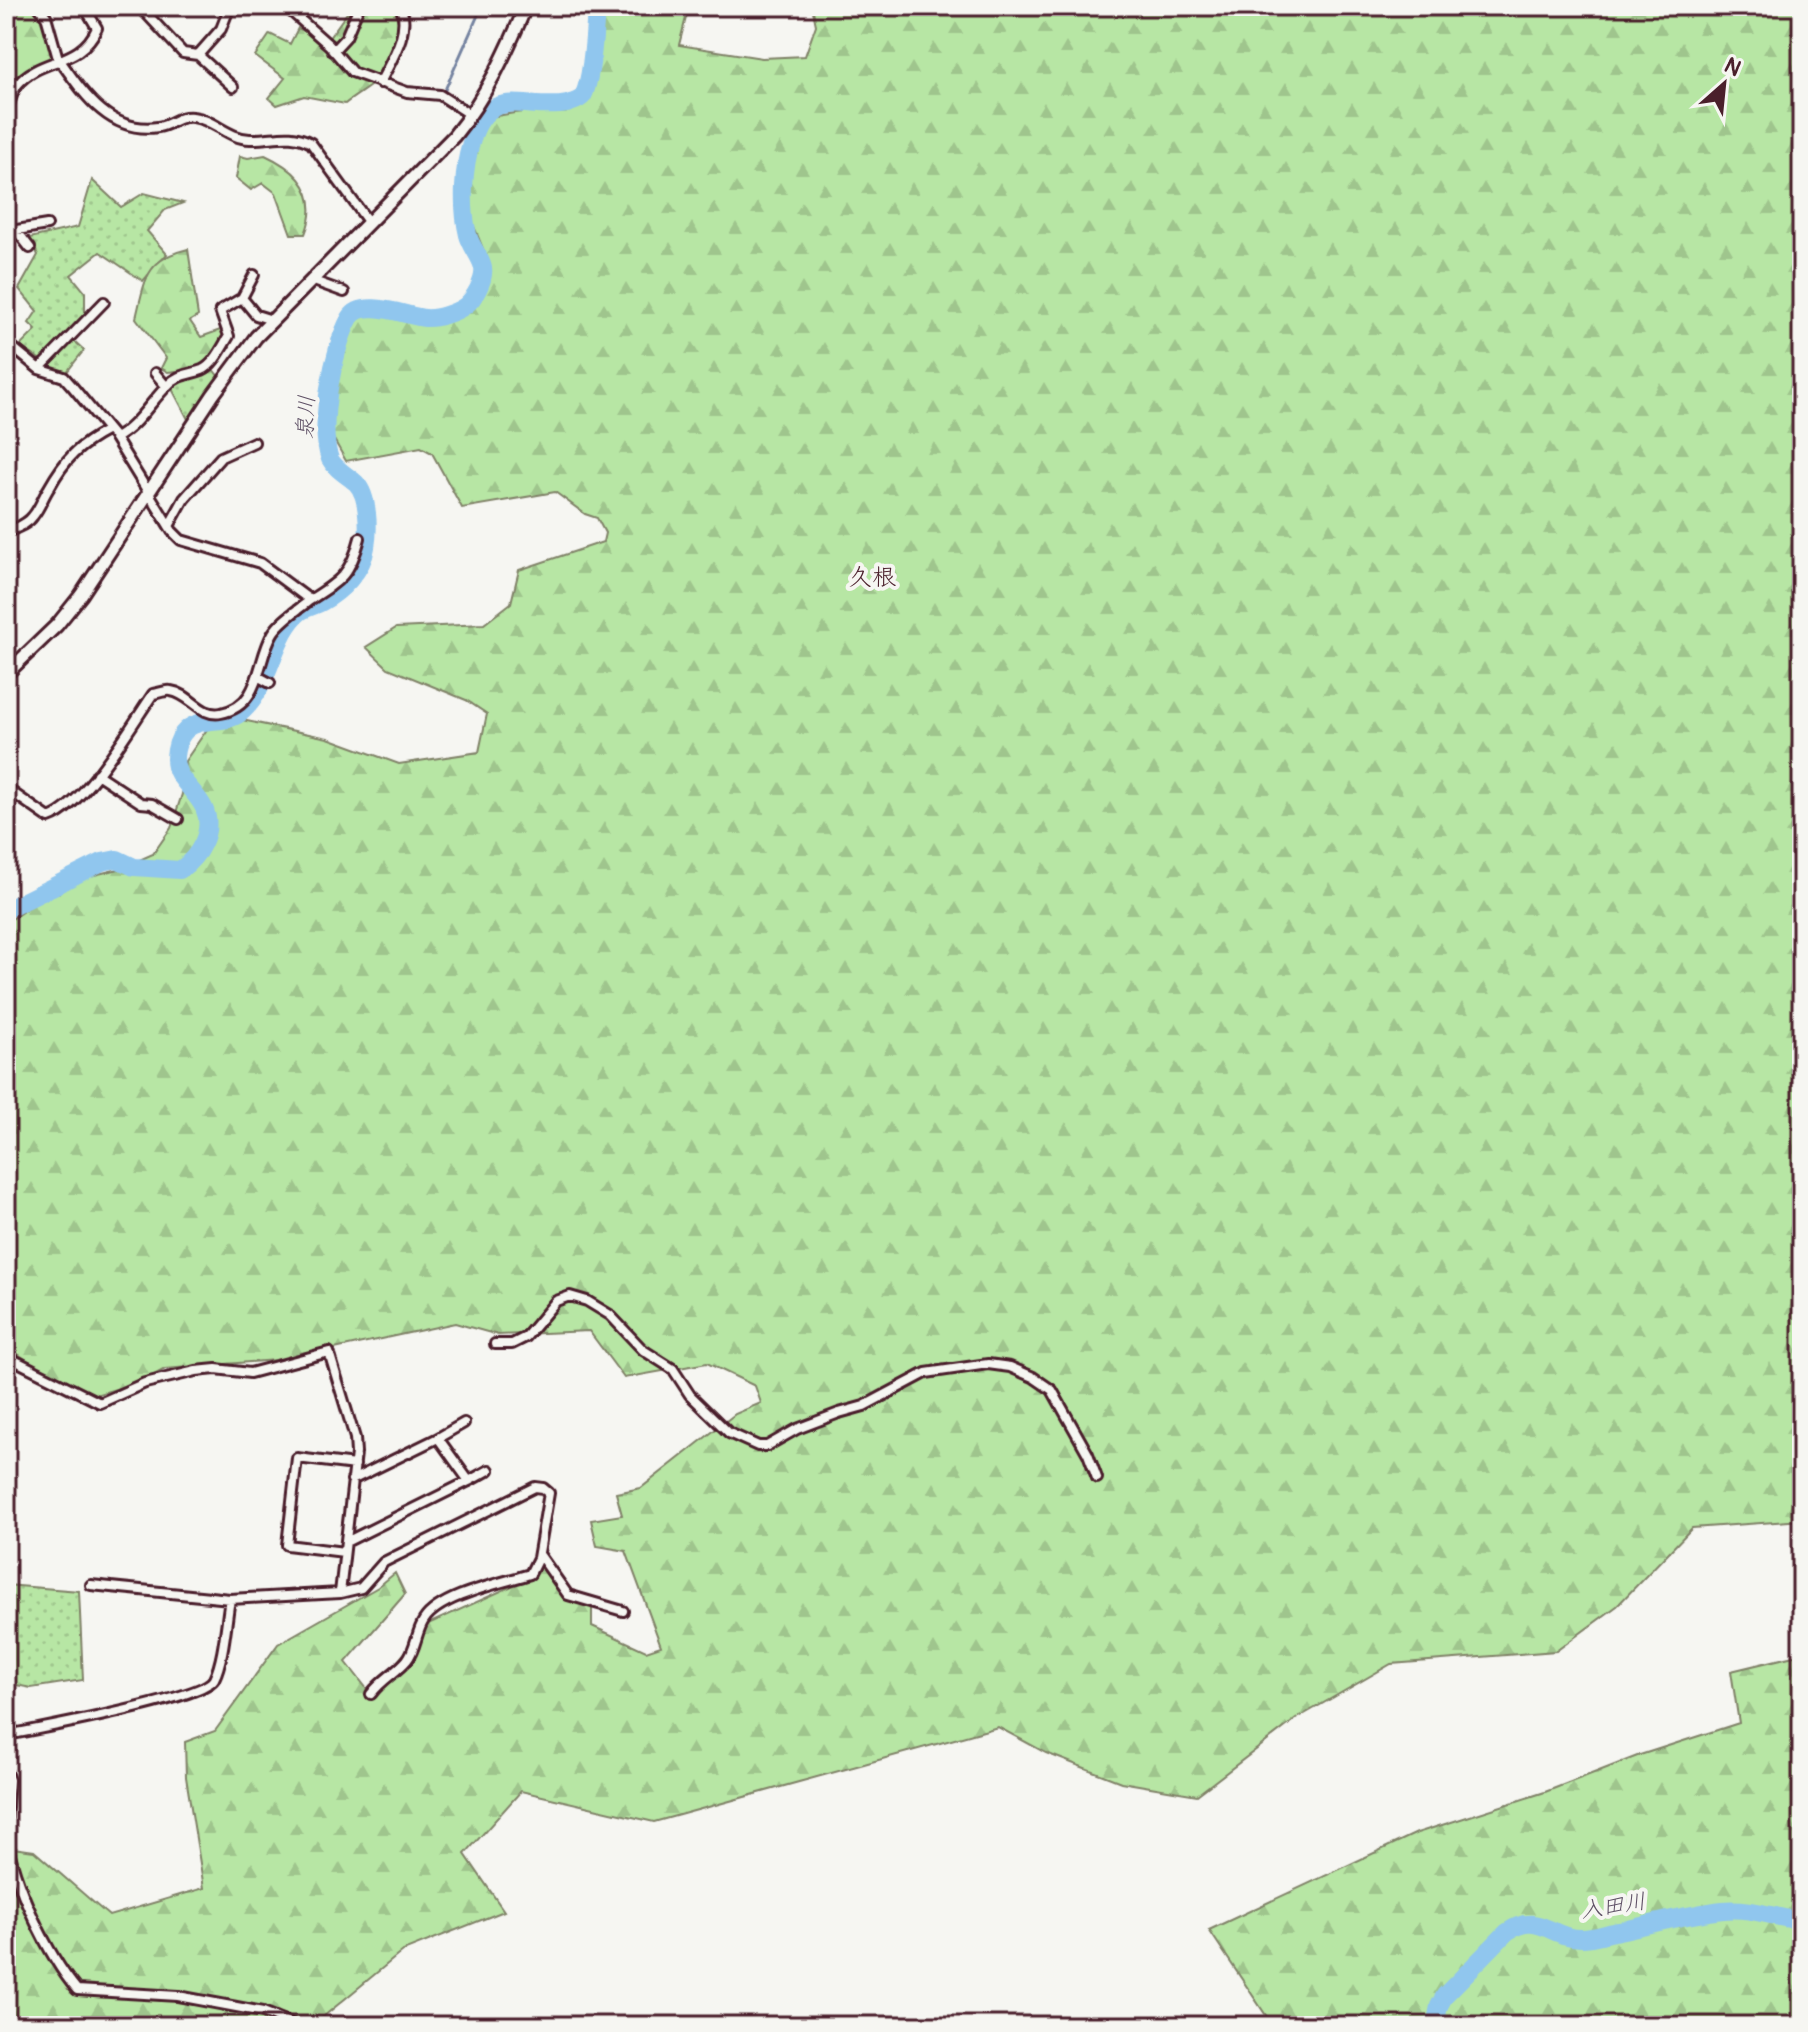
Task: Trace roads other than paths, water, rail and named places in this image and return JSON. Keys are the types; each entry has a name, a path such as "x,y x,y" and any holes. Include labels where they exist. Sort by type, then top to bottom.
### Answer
{"street":[{"path":"38,6 46,16 60,62 77,86 109,119 124,125 160,127 181,116 188,116 198,117 241,139 287,135 301,137 311,143 369,223"},
{"path":"6,115 18,85 39,67 60,62 85,48 97,28 84,6"},
{"path":"198,55 221,29 230,6"},
{"path":"285,6 352,72 407,92 440,95 471,115"},
{"path":"333,51 346,37 359,6"},
{"path":"380,83 401,38 404,20 400,6"},
{"path":"6,674 65,615 234,365 272,320 454,136 471,115 500,66 526,6"},
{"path":"144,11 183,53 198,55 233,87"},
{"path":"6,227 16,230 47,225"},
{"path":"16,230 30,248"},
{"path":"115,438 122,435 166,386 185,373 204,370 216,357 229,336 220,311 242,298 254,275"},
{"path":"311,280 344,292"},
{"path":"242,298 256,315 272,320"},
{"path":"39,369 104,302"},
{"path":"6,342 39,369 64,377 115,438 169,526 181,540 260,563 310,600"},
{"path":"155,373 166,386"},
{"path":"6,533 26,524 33,516 72,453 83,443 108,430"},
{"path":"169,526 184,499 221,457 254,442"},
{"path":"6,788 49,818 59,814 97,774 153,694 170,690 203,711 214,714 226,712 248,696 259,677 276,628 310,600 341,581 354,562 360,538"},
{"path":"259,677 270,683"},
{"path":"97,774 141,803 152,804 178,819"},
{"path":"495,1344 512,1344 526,1337 556,1301 570,1296 587,1301 610,1315 643,1350 673,1369 690,1395 729,1433 758,1446 767,1446 797,1429 864,1406 926,1373 988,1364 1010,1367 1052,1390 1088,1454 1097,1478"},
{"path":"6,1356 100,1403 145,1383 196,1371 216,1369 250,1373 329,1352 355,1438 355,1465 340,1593"},
{"path":"352,1480 464,1423"},
{"path":"438,1438 469,1481"},
{"path":"344,1552 287,1545 297,1458 355,1465"},
{"path":"346,1542 489,1470"},
{"path":"91,1585 230,1599 340,1593 361,1588 384,1562 535,1487 549,1493 539,1554 530,1574 458,1596 430,1612 422,1622 406,1661 389,1673 371,1694"},
{"path":"539,1554 568,1595 623,1611"},
{"path":"6,1729 18,1733 144,1705 203,1688 213,1682 218,1668 230,1599"},
{"path":"6,1772 9,1780 7,1837 20,1885 53,1957 77,1990 178,1996 263,2012 298,2026"}],"waterway":[{"path":"469,107 444,92 482,6"},
{"name":"泉川","path":"6,910 102,862 117,859 134,867 180,870 198,851 206,835 207,817 177,769 175,757 180,738 193,725 230,718 243,711 260,687 291,621 300,612 322,602 343,586 356,572 364,556 368,523 366,504 356,483 332,463 327,445 329,388 338,348 350,318 356,312 374,308 429,318 456,311 472,299 483,273 468,235 464,212 465,174 472,139 480,122 499,105 552,106 567,104 583,96 591,66 596,6"},
{"path":"476,110 486,116"},
{"name":"入田川","path":"1435,2026 1445,1995 1507,1932 1518,1926 1536,1924 1582,1938 1734,1909 1802,1921"}],"district":[{"name":"久根","path":"872,577"}]}
